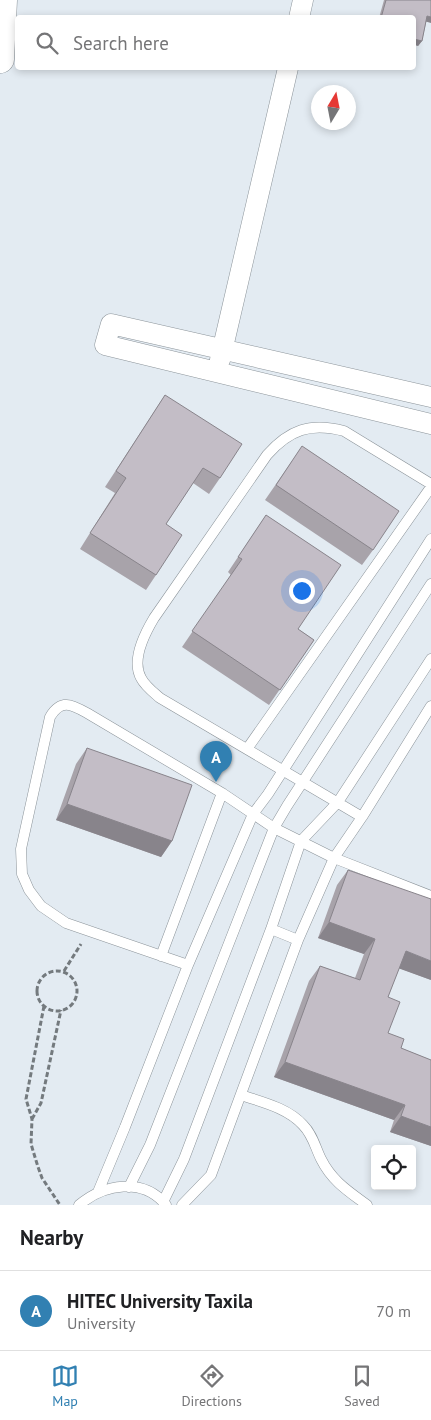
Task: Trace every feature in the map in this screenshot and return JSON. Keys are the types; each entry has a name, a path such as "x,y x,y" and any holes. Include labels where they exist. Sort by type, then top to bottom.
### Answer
{"highway":[{"path":"0,59 3,0"}],"street":[{"path":"300,15 303,0"},
{"path":"216,372 223,349 288,70"},
{"path":"431,397 111,324 105,345 431,424"}],"lane":[{"path":"247,749 431,486 344,431 329,427 313,427 295,432 278,442 267,455 154,618 144,634 138,664 140,676 160,698 362,817"},
{"path":"98,1192 125,1128 188,965 253,814 431,539"},
{"path":"129,1187 150,1145 274,828 431,584"},
{"path":"79,1205 90,1196 104,1189 120,1186 150,1193 165,1203 184,1159 271,929 301,841 338,802 431,659"},
{"path":"188,965 66,923 41,906 29,890 22,874 21,849 50,717 55,709 64,704 75,706 222,793 274,828 334,858 431,896"},
{"path":"182,1205 211,1175 298,940 334,858 362,817 431,706"},
{"path":"161,956 222,793"},
{"path":"271,929 298,940"},
{"path":"241,1094 287,1112 303,1124 313,1138 321,1158 337,1183 367,1205"}],"path":[{"path":"64,971 90,931"},
{"path":"56,970 64,971 71,975 78,989 77,997 73,1004 61,1010 51,1010 44,1006 37,992 38,984 42,977 48,972 56,970"},
{"path":"44,1006 26,1099 32,1119 31,1144 38,1167 42,1178 60,1205"},
{"path":"32,1119 41,1103 61,1010"}],"building":[{"path":"386,0 431,0 431,17 427,16 422,41 416,40 416,15 382,15"},
{"path":"165,395 242,444 220,478 203,468 166,524 182,535 156,575 90,533 126,478 116,471"},
{"path":"302,446 399,511 373,550 276,485"},
{"path":"266,515 341,565 298,629 314,640 280,690 192,631 242,559 238,557"},
{"path":"87,748 192,785 172,841 67,804"},
{"path":"348,870 431,899 431,961 406,951 388,997 400,1002 388,1033 404,1039 401,1048 431,1060 431,1127 401,1116 405,1105 285,1062 320,966 360,980 375,939 329,922"}],"place":[{"name":"HITEC University Taxila","path":"216,782"}]}
